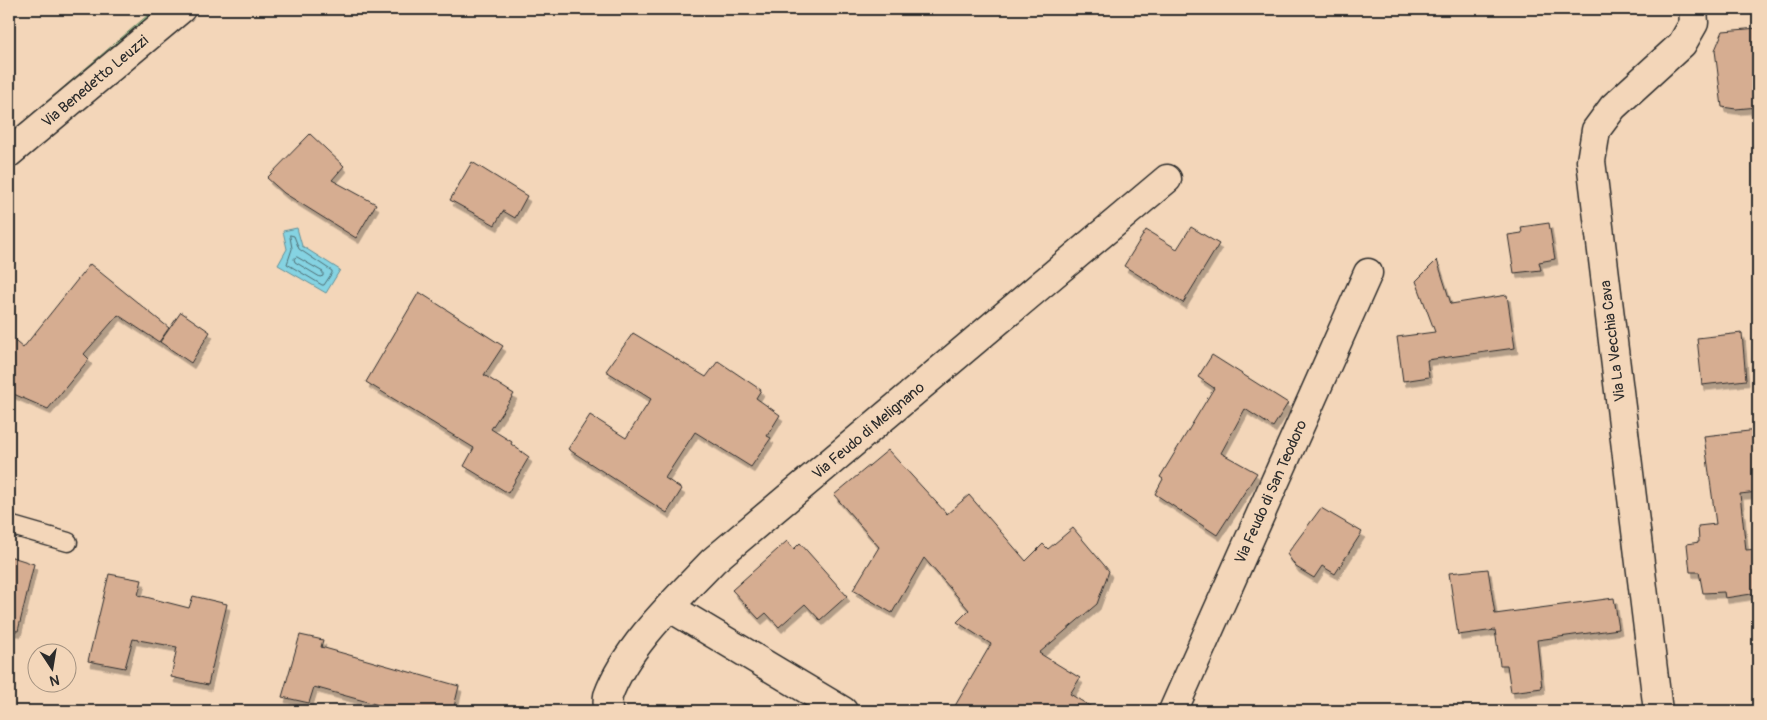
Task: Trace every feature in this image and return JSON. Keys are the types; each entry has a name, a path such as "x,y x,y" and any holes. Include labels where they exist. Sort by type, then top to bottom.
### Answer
{"street":[{"name":"Via Benedetto Leuzzi","path":"9,153 181,9"},
{"name":"Via La Vecchia Cava","path":"1658,711 1591,161 1596,130 1613,107 1682,44 1694,23 1693,9"},
{"name":"Via Feudo di Melignano","path":"608,711 608,698 628,656 713,561 1167,179"},
{"name":"Via Feudo di San Teodoro","path":"1173,711 1368,273"},
{"path":"670,607 843,711"}],"lane":[{"path":"9,525 68,542"}],"green space":[{"path":"155,9 160,9 9,139 9,134"}],"water":[{"path":"297,228 302,246 340,270 326,293 278,265 287,249 283,231"}],"building":[{"path":"1758,28 1758,107 1736,109 1722,107 1715,50 1723,31"},
{"path":"310,134 344,166 332,180 376,204 356,238 284,193 267,178"},
{"path":"472,162 527,196 515,218 503,211 495,225 450,200"},
{"path":"1549,223 1555,259 1539,262 1541,270 1514,273 1508,235 1522,233 1521,227"},
{"path":"1191,227 1219,244 1183,303 1124,266 1146,230 1177,249"},
{"path":"1437,260 1451,304 1507,295 1515,348 1427,360 1429,377 1403,381 1397,337 1435,332 1416,281"},
{"path":"90,264 169,328 159,342 118,315 84,354 89,359 48,409 9,392 9,336 23,348"},
{"path":"419,292 503,346 484,375 514,394 491,429 512,442 511,444 529,457 508,493 464,466 474,448 366,382"},
{"path":"181,312 210,332 191,363 160,342"},
{"path":"633,333 706,377 718,361 761,390 756,398 780,415 767,436 771,438 751,467 695,432 665,478 682,489 667,513 568,449 590,415 626,438 651,399 606,371"},
{"path":"1742,333 1746,380 1702,385 1697,338"},
{"path":"1212,355 1288,403 1273,427 1245,409 1221,453 1257,473 1217,535 1155,494 1163,479 1160,477 1214,388 1198,377"},
{"path":"1758,430 1758,492 1740,494 1746,550 1758,549 1758,593 1725,598 1724,592 1703,593 1699,572 1690,572 1687,544 1699,542 1698,526 1716,524 1704,436"},
{"path":"888,450 947,514 969,495 1026,561 1043,544 1048,549 1073,528 1109,571 1097,604 1039,653 1080,678 1070,694 1098,711 952,711 991,644 957,622 969,610 924,558 892,613 853,590 879,547 834,495"},
{"path":"1321,508 1362,532 1335,574 1322,566 1314,578 1296,567 1287,554"},
{"path":"787,541 794,549 800,543 847,596 820,620 805,604 779,627 766,613 759,619 732,590"},
{"path":"9,556 34,564 18,631 9,630"},
{"path":"1488,569 1495,614 1614,598 1619,629 1537,640 1542,688 1511,692 1507,665 1500,665 1495,630 1458,635 1449,573"},
{"path":"109,574 142,580 138,595 189,608 193,596 227,604 208,685 171,677 177,647 133,639 125,668 88,661"},
{"path":"300,635 323,640 321,647 459,686 453,711 400,711 314,687 309,703 282,697"}]}
